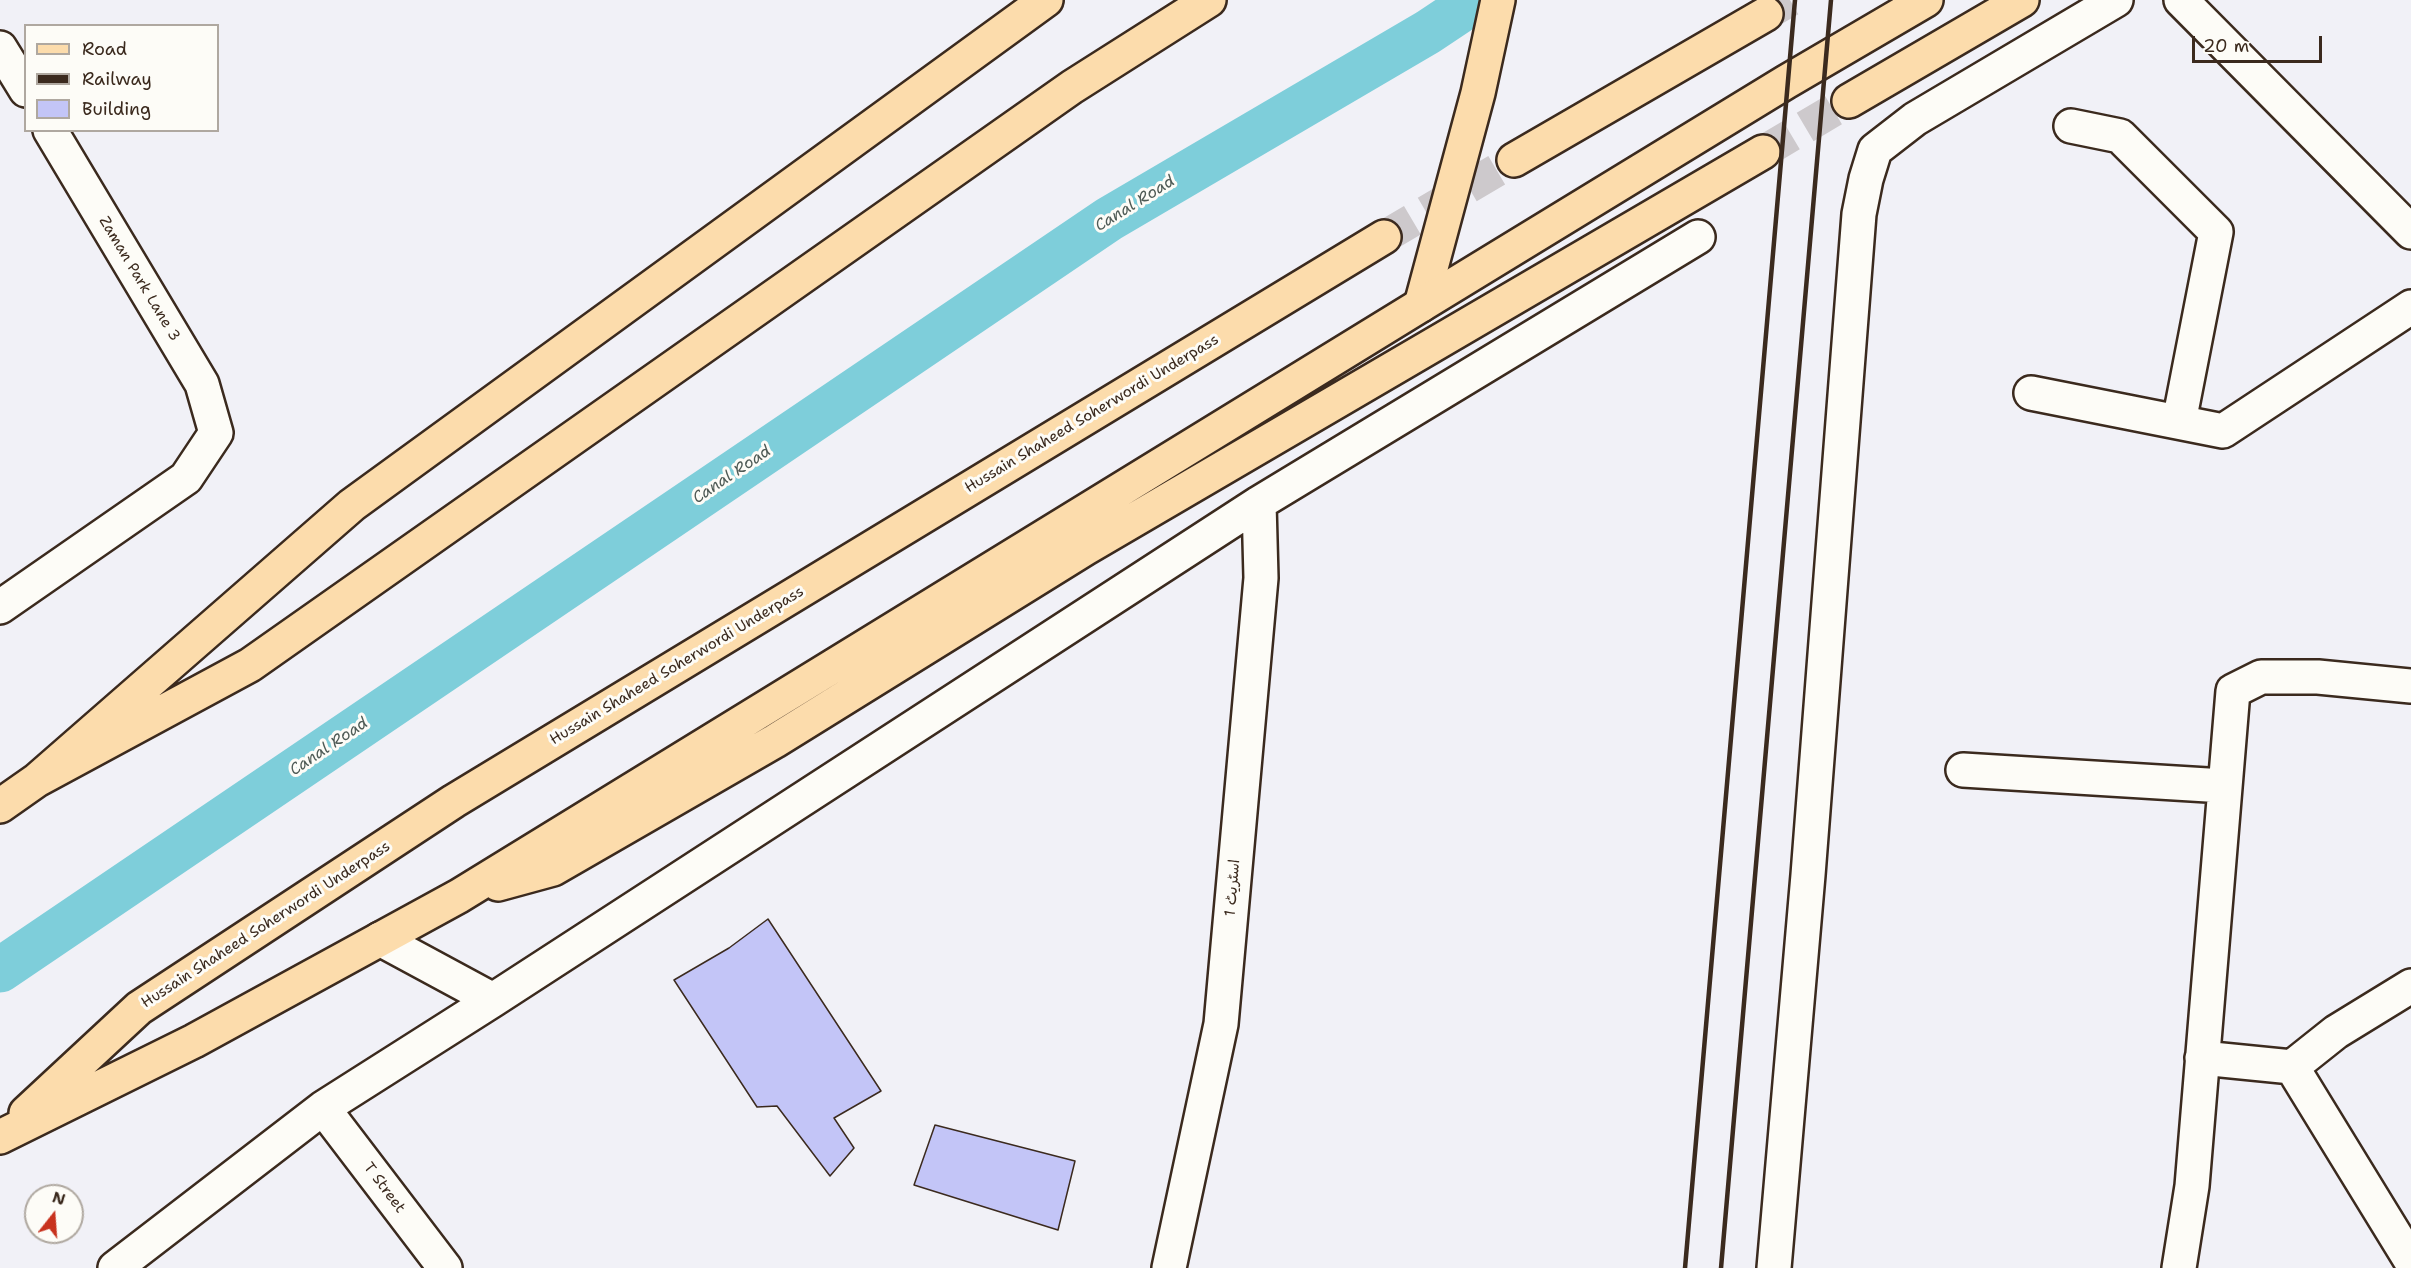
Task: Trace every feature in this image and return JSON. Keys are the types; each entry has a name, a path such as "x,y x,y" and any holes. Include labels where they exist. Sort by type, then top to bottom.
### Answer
{"main road":[{"path":"0,806 37,780 352,506 1046,0"},
{"path":"37,780 250,665 1072,87 1209,0"},
{"path":"1421,305 1478,93 1498,0"},
{"path":"0,1137 195,1041 459,896 1776,88 1926,0"},
{"path":"1849,101 2022,0"},
{"path":"1514,160 1766,14"},
{"path":"459,896 553,868 775,741 1086,548 1763,152"},
{"name":"Hussain Shaheed Soherwordi Underpass","path":"0,1137 139,1008 454,801 1384,237"}],"street":[{"path":"1774,1268 1808,875 1859,214 1866,179 1875,150 1915,119 2116,0"},
{"path":"2181,0 2411,232"},
{"path":"0,48 24,87"},
{"path":"2071,126 2120,136 2216,232 2179,422"},
{"name":"Zaman Park Lane 3","path":"0,607 186,478 216,433 202,384 51,132"},
{"path":"115,1268 323,1108 493,1000 1258,502 1698,237"},
{"path":"2031,393 2223,431 2411,307"},
{"name":"اسٹریٹ 1","path":"1169,1268 1221,1024 1261,578 1258,502"},
{"path":"2180,1268 2192,1186 2233,692 2261,677 2318,677 2411,686"},
{"path":"1963,770 2224,786"},
{"path":"380,939 493,1000"},
{"path":"2202,1058 2292,1067 2336,1032 2411,986"},
{"path":"2292,1067 2411,1261"},
{"name":"T Street","path":"323,1108 445,1268"}],"building":[{"path":"768,919 881,1091 834,1118 854,1148 830,1176 777,1106 757,1107 674,980 729,948"},
{"path":"935,1125 1075,1161 1058,1230 914,1185"}],"waterway":[{"name":"Canal Road","path":"0,970 1109,219 1428,32 1476,0"}],"tunnel":[{"path":"1766,14 1790,0"},
{"path":"1763,152 1849,101"},
{"path":"1384,237 1514,160"}],"railway":[{"path":"1685,1268 1795,0"},
{"path":"1721,1268 1831,0"}]}
